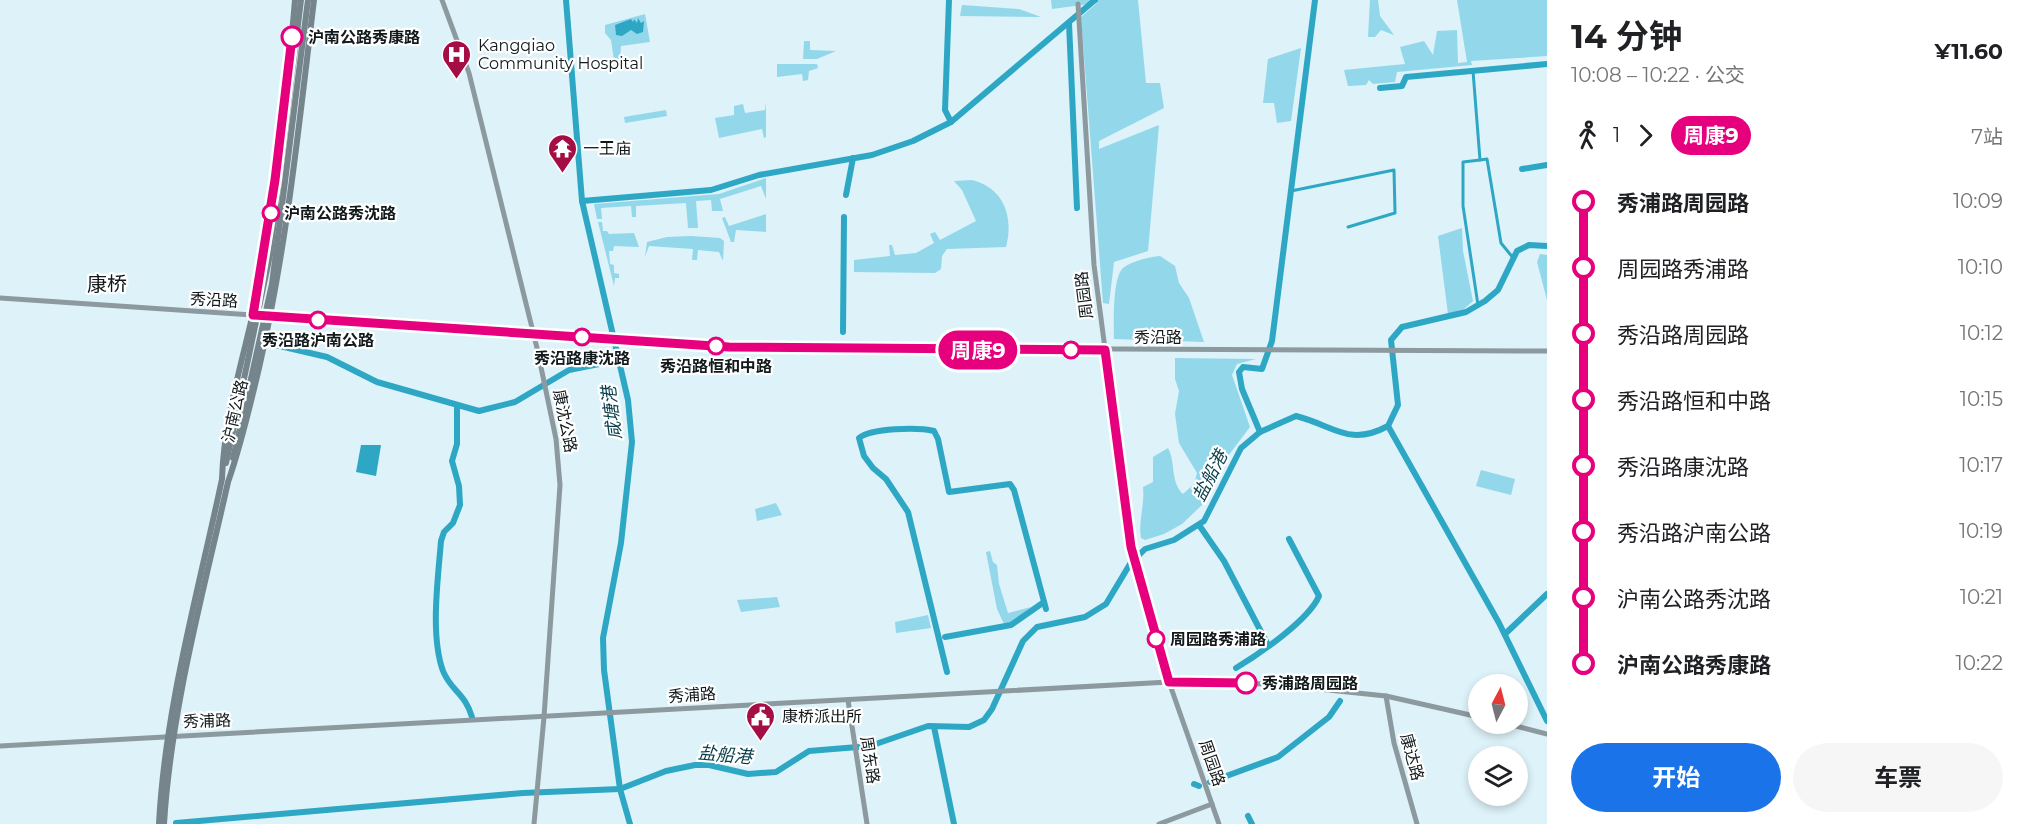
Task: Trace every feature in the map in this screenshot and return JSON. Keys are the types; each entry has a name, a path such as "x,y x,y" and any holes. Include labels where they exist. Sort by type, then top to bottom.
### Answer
{"main road":[{"name":"沪南公路","path":"225,481 223,445 253,315 275,180 295,0"},
{"path":"236,432 270,255 301,0"},
{"path":"225,481 272,284 308,0"},
{"name":"沪南公路","path":"159,824 172,736 225,481 240,449 285,242 314,0"},
{"name":"康沈公路","path":"442,0 469,73 533,334 556,439 560,485 534,824"},
{"name":"周园路","path":"1077,5 1094,265 1131,547 1169,682 1219,824"},
{"name":"秀沿路","path":"0,298 770,349 1547,351"},
{"name":"秀浦路","path":"0,746 1169,682 1269,684 1386,696 1468,715"},
{"name":"康达路","path":"1386,696 1394,743 1417,824"},
{"name":"周东路","path":"848,700 867,824"},
{"path":"1528,730 1544,734"},
{"name":"沪南公路","path":"164,824 172,736"},
{"path":"1159,824 1212,804"}],"shaded area":[{"path":"1051,0 1138,0 1146,83 1160,83 1164,108 1099,141 1099,149 1159,125 1148,251 1114,262 1109,304 1103,303 1081,17 1097,3 1052,9"},
{"path":"1370,0 1378,0 1380,16 1394,35 1381,30 1375,37 1368,37"},
{"path":"1457,0 1547,0 1547,56 1471,61 1472,65 1397,72 1395,82 1373,84 1369,80 1366,85 1348,86 1344,70 1405,64 1400,47 1424,41 1433,55 1437,31 1457,30 1458,63 1467,62"},
{"path":"962,5 1019,9 1041,17 960,16"},
{"path":"645,14 650,42 621,46 620,59 614,60 611,40 605,33 605,25"},
{"path":"638,18 641,23 644,21 643,32 637,34 631,30 622,36 616,35 615,25 631,19 637,23"},
{"path":"804,41 810,41 810,50 836,51 817,59 803,59"},
{"path":"1301,48 1291,121 1277,123 1274,103 1263,103 1268,59"},
{"path":"777,64 817,64 818,68 809,71 808,80 803,81 802,74 777,77"},
{"path":"766,102 766,137 764,138 762,129 719,138 715,118 734,115 734,106 743,104 745,113 765,110"},
{"path":"666,110 667,116 625,123 624,117"},
{"path":"766,178 766,199 761,186 720,199 723,211 712,211 711,200 696,201 698,228 688,228 686,203 636,206 636,217 632,217 631,206 601,208 602,219 597,219 594,204 719,194"},
{"path":"972,180 992,190 1004,205 1009,225 1006,247 947,249 942,256 941,269 935,273 854,272 854,260 890,256 889,245 892,245 895,255 916,253 934,243 930,234 935,232 940,240 976,221 962,190 954,181"},
{"path":"766,214 766,232 736,230 734,242 731,242 722,218 725,217 729,226"},
{"path":"598,222 602,222 603,231 609,234 634,233 639,247 614,246 613,251 609,251 610,264 614,265 614,273 619,274 619,278 615,278 614,286"},
{"path":"1462,228 1463,251 1473,301 1464,309 1448,314 1438,236"},
{"path":"667,237 720,238 724,241 723,261 719,252 698,250 697,260 692,260 693,249 649,246 645,257 647,242"},
{"path":"1540,254 1547,255 1547,300 1537,262"},
{"path":"1160,256 1175,266 1179,283 1189,298 1204,342 1114,339 1114,302 1119,273 1131,263"},
{"path":"1175,358 1256,359 1237,364 1232,375 1250,427 1225,460 1202,505 1182,524 1164,534 1145,540 1141,538 1140,532 1143,487 1153,482 1153,457 1168,448 1176,484 1183,494 1194,484 1197,473 1179,443 1175,414 1179,391 1175,379"},
{"path":"361,445 381,445 376,476 356,472"},
{"path":"1481,470 1515,479 1511,495 1476,486"},
{"path":"776,503 782,515 757,521 755,509"},
{"path":"990,551 993,562 997,565 999,584 1008,613 1031,607 1010,623 1004,624 997,609 986,552"},
{"path":"777,597 780,607 741,612 737,600"},
{"path":"928,615 931,628 896,633 895,622"}],"waterway":[{"name":"咸塘港","path":"566,0 582,201 628,400 632,442 621,543 603,638 604,670 620,789 630,824"},
{"path":"949,0 945,110 951,122"},
{"path":"582,201 711,190 759,175 872,155 913,141 951,122 1095,0"},
{"path":"1260,432 1242,389 1239,372 1243,367 1262,369 1272,341 1315,0"},
{"path":"1069,23 1077,208"},
{"path":"1380,88 1402,86 1406,77 1547,64"},
{"path":"1473,71 1480,160 1463,162 1463,206 1478,305"},
{"path":"846,195 853,158"},
{"path":"1480,160 1487,159 1501,243 1514,259"},
{"path":"1522,169 1547,165"},
{"path":"1291,191 1394,170 1395,213 1348,227"},
{"path":"843,332 844,217"},
{"name":"盐船港","path":"176,823 523,793 620,789 666,771 695,765 709,765 748,774 776,772 809,751 870,746 928,726 969,727 984,720 992,709 1023,641 1037,627 1085,617 1106,604 1130,564 1145,549 1174,540 1204,521 1241,448 1260,432 1296,416 1352,435 1363,435 1388,426 1398,405 1391,340 1402,327 1466,312 1498,290 1517,251 1529,245 1547,246"},
{"path":"267,343 327,357 377,382 479,411 515,402 569,370 619,360"},
{"path":"457,406 457,444 452,461 459,486 460,505 453,523 444,532 441,541 436,624 439,657 443,671 466,702 472,717"},
{"path":"1388,426 1499,623 1547,721"},
{"path":"947,672 908,512 886,479 864,456 859,438 874,432 895,429 934,431 938,439 949,492 1010,484 1014,490 1046,609"},
{"path":"1199,525 1224,561 1268,645"},
{"path":"1236,668 1294,626 1305,616 1319,596 1289,539"},
{"path":"1505,634 1547,594"},
{"path":"945,637 1011,625 1044,602"},
{"path":"1210,782 1278,757 1329,717 1340,701"},
{"path":"934,727 954,824"},
{"path":"1194,784 1199,786"},
{"path":"1248,816 1252,824"}],"bus line":[{"name":"周康9","path":"292,37 275,180 253,315 729,347 822,350 1105,350 1131,547 1169,682 1246,683"}],"place":[{"name":"沪南公路秀康路","path":"292,37"},
{"name":"Kangqiao Community Hospital","path":"457,80"},
{"name":"一王庙","path":"562,174"},
{"name":"沪南公路秀沈路","path":"271,213"},
{"name":"秀沿路沪南公路","path":"318,320"},
{"name":"秀沿路康沈路","path":"582,337"},
{"name":"秀沿路恒和中路","path":"716,346"},
{"name":"周园路秀浦路","path":"1156,639"},
{"name":"秀浦路周园路","path":"1246,683"},
{"name":"康桥派出所","path":"761,742"}],"district":[{"name":"康桥","path":"107,284"}]}
